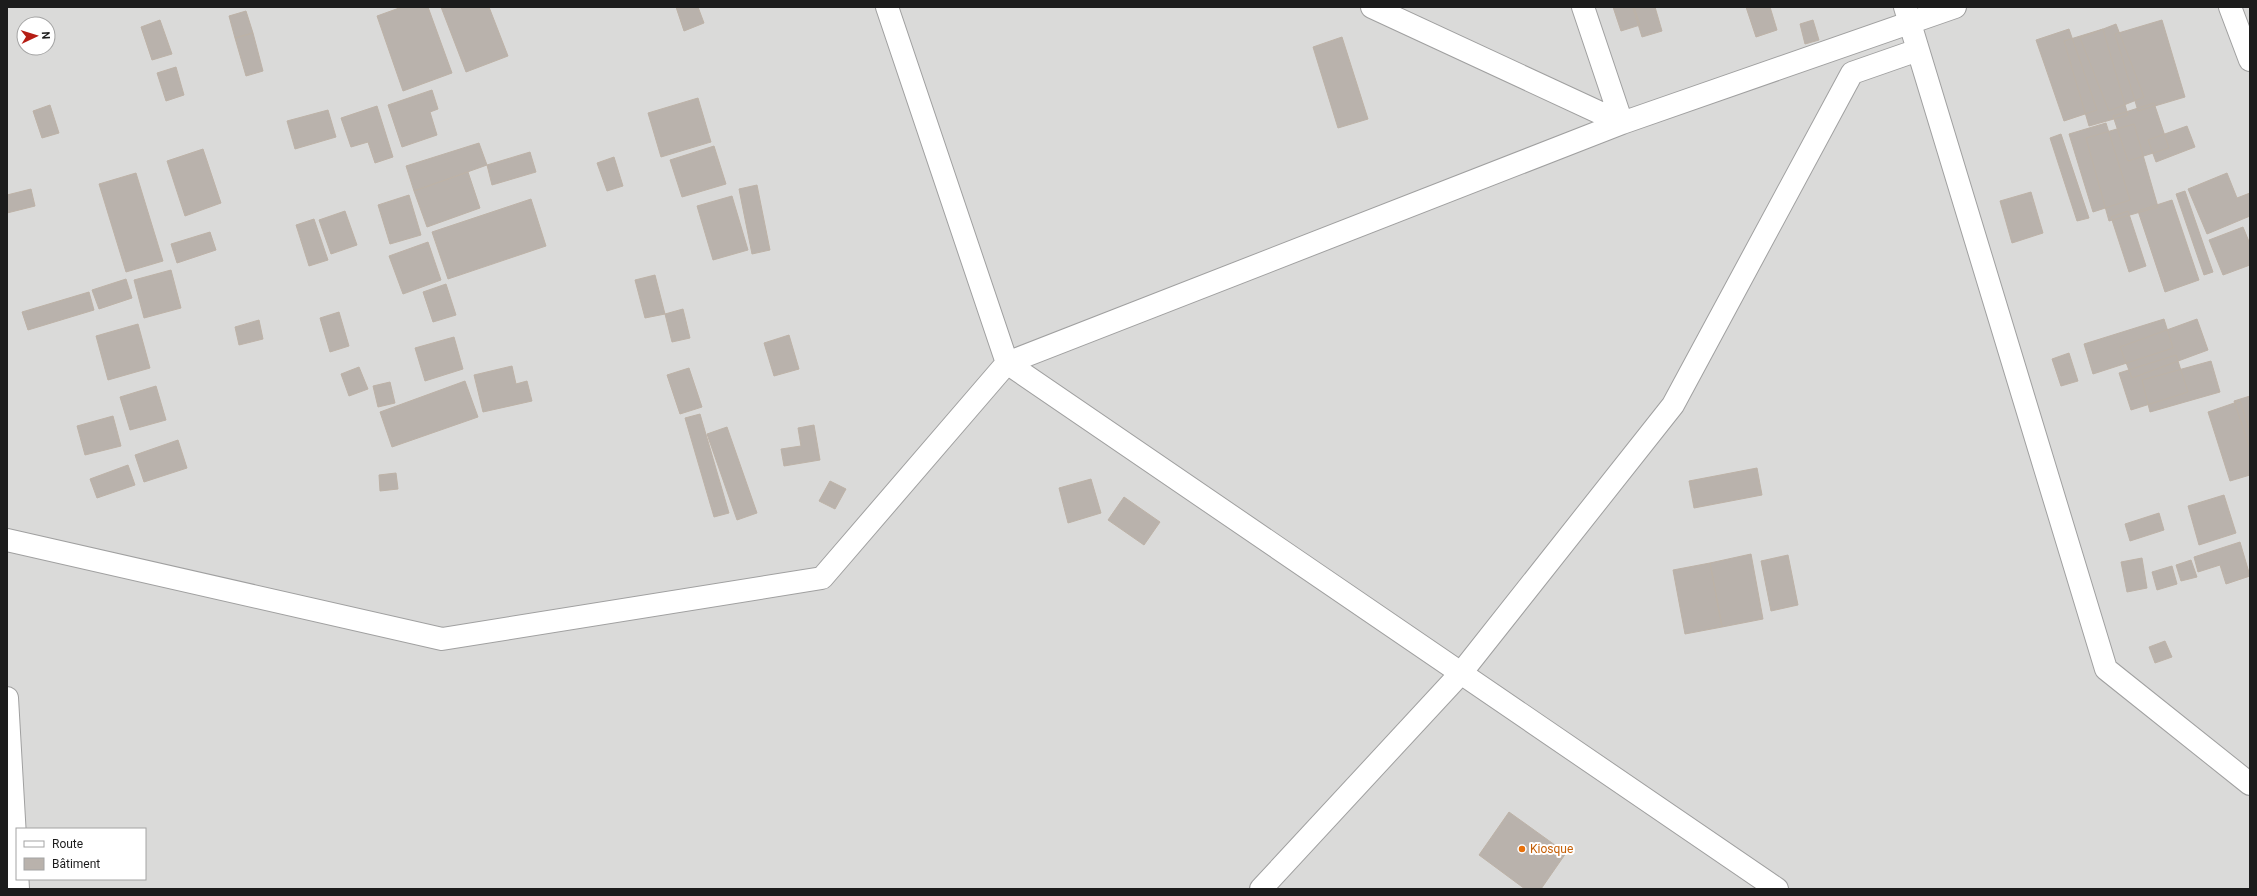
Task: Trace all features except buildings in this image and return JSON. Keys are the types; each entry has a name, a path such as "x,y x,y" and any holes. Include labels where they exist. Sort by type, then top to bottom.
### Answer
{"street":[{"path":"887,7 1007,363 1777,889"},
{"path":"1372,7 1622,123"},
{"path":"1583,7 1622,123"},
{"path":"7,540 442,639 822,578 1007,363 1622,123 1907,15 1955,7"},
{"path":"2230,7 2250,60"},
{"path":"1907,15 2106,669 2250,784"},
{"path":"1262,889 1461,673 1673,405 1852,73 1918,50"},
{"path":"7,698 16,854"}],"shaded area":[{"path":"7,7 2250,7 2250,889 7,889"}],"place":[{"name":"Kiosque","path":"1522,849"}]}
